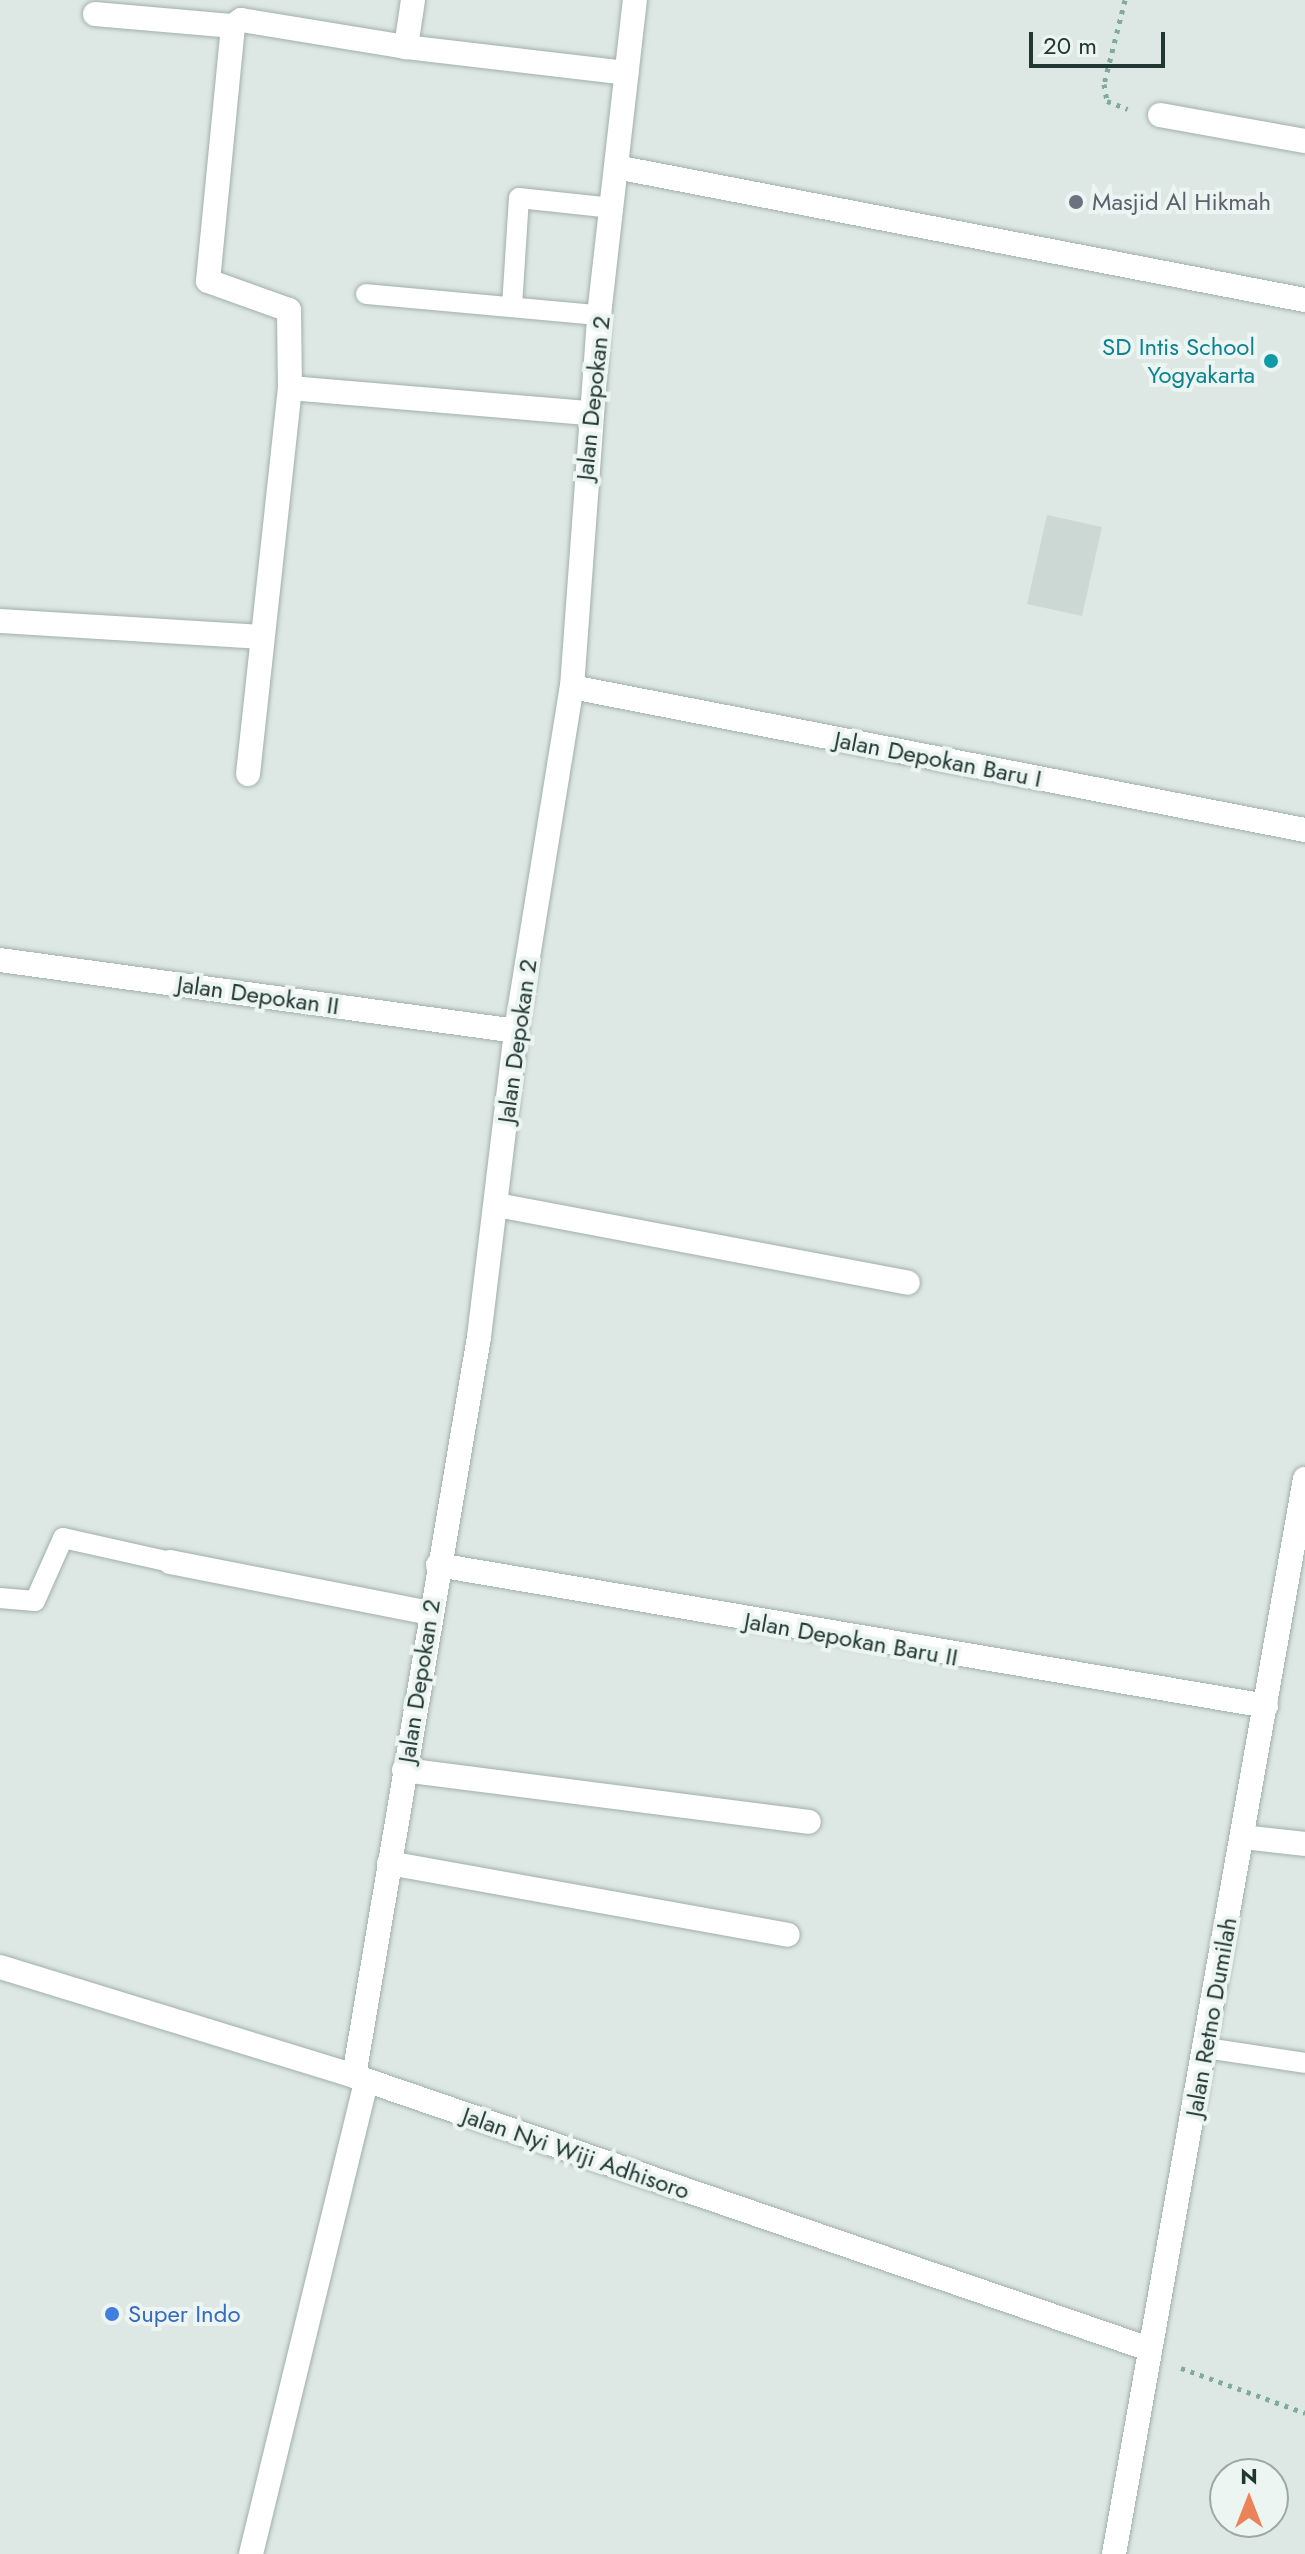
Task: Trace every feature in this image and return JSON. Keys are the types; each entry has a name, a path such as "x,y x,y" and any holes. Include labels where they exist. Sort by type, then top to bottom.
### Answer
{"street":[{"path":"406,47 413,0"},
{"name":"Jalan Depokan 2","path":"251,2554 360,2078 389,1863 497,1205 516,1031 572,687 590,413 635,0"},
{"path":"95,14 233,26 241,20 406,47 626,73"},
{"path":"233,26 208,281 289,310 290,388 259,637 248,774"},
{"path":"1160,115 1305,141"},
{"path":"616,167 1305,300"},
{"path":"290,388 590,413"},
{"path":"0,621 259,637"},
{"name":"Jalan Depokan Baru I","path":"572,687 1305,830"},
{"name":"Jalan Depokan II","path":"0,960 516,1031"},
{"path":"497,1205 908,1283"},
{"name":"Jalan Retno Dumilah","path":"1114,2554 1301,1524 1305,1479"},
{"path":"170,1562 430,1613"},
{"name":"Jalan Depokan Baru II","path":"438,1565 1266,1706"},
{"path":"404,1770 809,1822"},
{"path":"1242,1837 1305,1844"},
{"path":"389,1863 788,1935"},
{"name":"Jalan Nyi Wiji Adhisoro","path":"0,1967 360,2078 1149,2349"}],"lane":[{"path":"512,306 519,198 612,208"},
{"path":"366,294 599,315"},
{"path":"0,1598 35,1601 63,1538 170,1562"},
{"path":"1206,2048 1305,2063"}],"path":[{"path":"1125,0 1104,96 1112,105 1160,115"},
{"path":"1149,2349 1305,2413"}],"shaded area":[{"path":"1047,515 1102,527 1082,616 1027,604"}],"place":[{"name":"Masjid Al Hikmah","path":"1076,202"},
{"name":"SD Intis School Yogyakarta","path":"1271,361"},
{"name":"Super Indo","path":"112,2314"}]}
